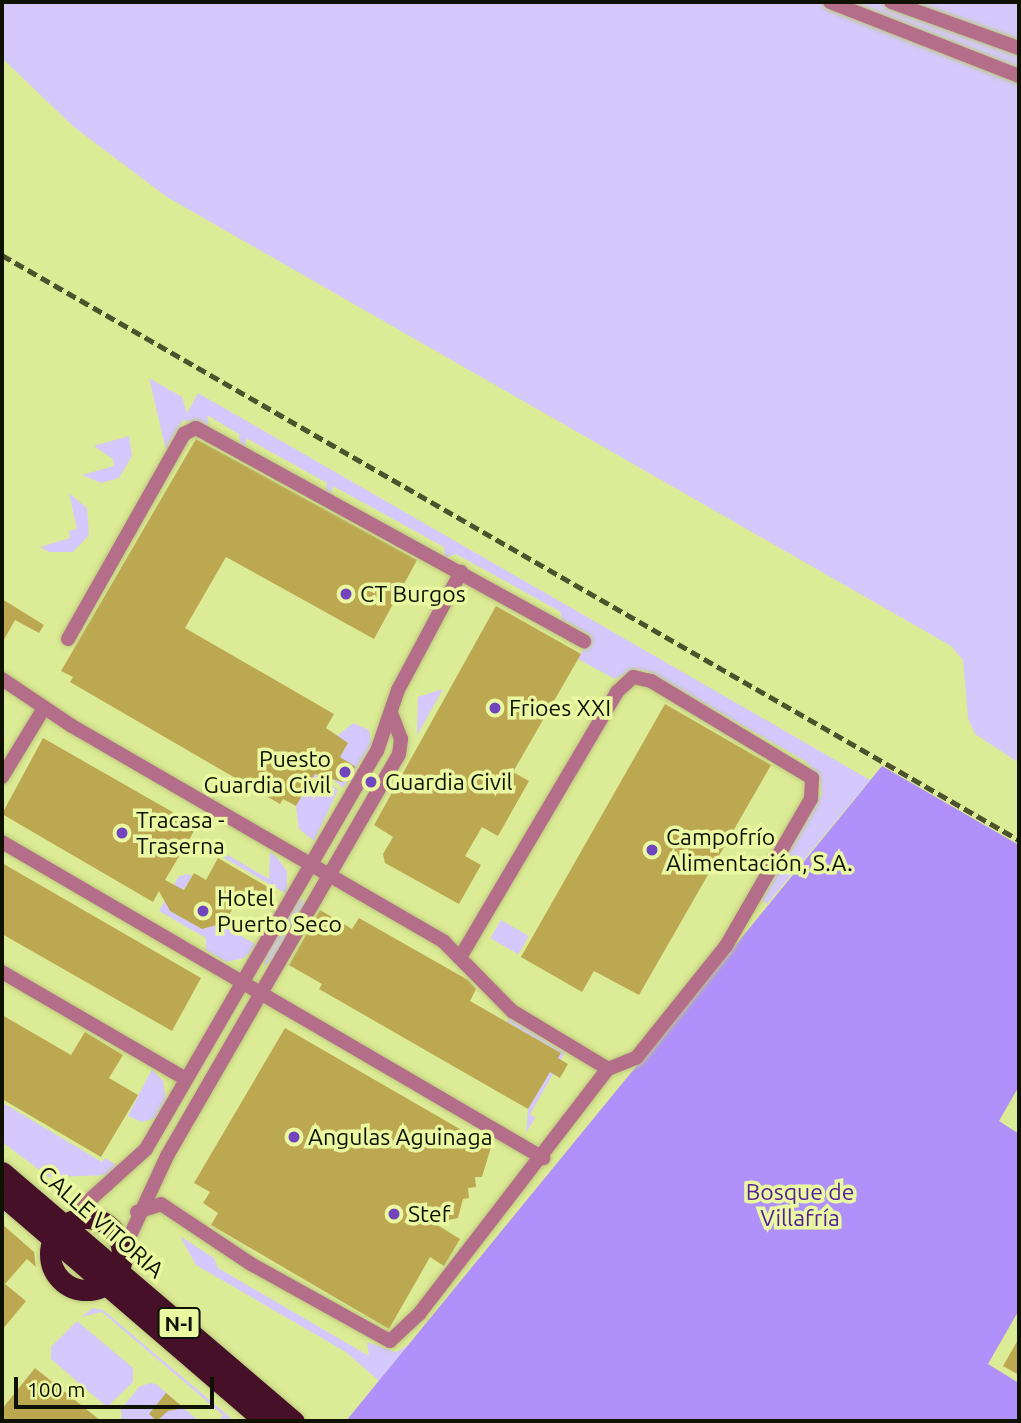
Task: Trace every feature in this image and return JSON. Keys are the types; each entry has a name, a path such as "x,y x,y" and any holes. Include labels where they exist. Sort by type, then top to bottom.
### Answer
{"highway":[{"name":"CALLE VITORIA","path":"2,1172 65,1228"},
{"name":"CALLE VITORIA","path":"2,1195 65,1228"},
{"path":"65,1228 104,1224 115,1270"},
{"name":"N-I","path":"65,1228 115,1270"},
{"name":"CALLE VITORIA","path":"115,1270 264,1421"},
{"name":"CALLE VITORIA","path":"115,1270 294,1421"}],"street":[{"path":"830,2 1019,76"},
{"path":"891,2 1019,48"},
{"path":"68,639 184,434 193,428 584,641"},
{"path":"65,1228 83,1206 146,1149 377,751 398,690 461,572"},
{"path":"137,1212 161,1203 240,1257 390,1340 406,1329 543,1158 608,1069 637,1057 726,946 811,799 814,781 800,767 651,681 633,677 617,692 462,954"},
{"path":"2,679 44,708 462,954 512,1011 608,1069"},
{"path":"2,777 44,708"},
{"path":"115,1270 137,1212 399,754 401,739 391,713"},
{"path":"2,842 543,1158"},
{"path":"2,972 186,1079"}],"shaded area":[{"path":"2,2 1019,2 1019,763 975,734 968,718 963,660 951,646 167,197 74,127 2,58"},
{"path":"149,378 182,397 187,413 198,393 870,780 767,904 762,900 822,793 819,775 805,761 647,671 633,670 615,679 578,659 591,636 561,619 561,612 456,554 445,558 444,547 333,486 331,495 326,492 327,483 246,438 246,447 240,444 239,434 207,415 209,426 183,420 166,450"},
{"path":"129,436 132,456 119,478 101,483 82,475 114,466 113,459 94,446"},
{"path":"69,493 87,508 89,535 73,552 49,552 40,547 70,538 69,531 77,529"},
{"path":"443,689 417,735 418,697"},
{"path":"353,723 369,730 372,744 343,788 329,776 348,743 336,737"},
{"path":"315,774 338,790 314,841 299,829 296,806"},
{"path":"200,839 269,879 270,852 275,855 287,871 287,894 217,854 214,858"},
{"path":"179,876 192,876 170,911 202,929 220,924 257,945 244,958 226,962 206,950 206,938 159,911"},
{"path":"303,899 304,909 277,957 264,966 266,950 293,903"},
{"path":"501,920 529,936 518,954 490,938"},
{"path":"509,1018 565,1053 530,1114 535,1118 526,1133 528,1109 561,1053 507,1022"},
{"path":"152,1069 163,1081 166,1100 155,1118 142,1122 128,1116"},
{"path":"3,1103 102,1162 105,1158 118,1166 108,1175 49,1177 2,1142"},
{"path":"180,1236 214,1258 218,1268 369,1356 367,1342 396,1352 407,1346 379,1381 346,1352 196,1265"},
{"path":"93,1308 103,1310 231,1418 219,1421 223,1415 102,1312 81,1317"},
{"path":"77,1321 133,1368 133,1382 107,1407 51,1359 51,1347"},
{"path":"156,1384 199,1421 122,1421 121,1409 139,1387"}],"green space":[{"name":"Bosque de Villafría","path":"882,766 1019,845 1019,1086 999,1121 1019,1134 1019,1310 988,1364 1019,1383 1019,1421 346,1421"}],"building":[{"name":"CT Burgos","path":"196,439 417,560 374,639 226,557 185,628 334,714 326,728 348,743 340,757 356,767 342,782 315,774 296,806 283,799 280,804 70,682 73,677 61,671"},
{"path":"2,599 44,625 39,633 15,620 2,643"},
{"path":"496,606 581,654 513,772 529,781 498,836 482,827 465,856 481,865 459,904 385,863 383,854 393,837 374,825"},
{"name":"Campofrío Alimentación, S.A.","path":"665,704 771,765 639,995 594,971 582,992 521,957"},
{"path":"43,738 197,826 165,880 184,890 194,873 206,880 218,858 276,892 270,901 242,892 229,915 235,920 202,929 170,911 159,891 153,902 2,814"},
{"path":"2,863 201,978 172,1031 2,934"},
{"path":"320,910 352,929 359,918 468,980 476,989 470,1001 561,1053 558,1058 568,1064 560,1078 550,1072 528,1109 319,989 322,984 289,965"},
{"path":"2,1015 71,1055 85,1032 123,1055 109,1078 138,1095 101,1157 2,1099"},
{"path":"285,1028 491,1147 482,1177 475,1177 476,1187 468,1188 469,1198 463,1199 458,1218 434,1223 460,1239 444,1266 430,1257 389,1329 211,1225 218,1213 203,1203 210,1192 194,1183"},
{"path":"2,1224 34,1252 36,1267 27,1259 5,1284 26,1301 2,1330"},
{"path":"1019,1338 1019,1375 1003,1366"},
{"path":"35,1368 101,1421 2,1421 2,1409"},
{"path":"166,1393 184,1408 168,1411 157,1421 149,1414"}],"railway":[{"path":"2,255 1019,840"}],"place":[{"name":"CT Burgos","path":"346,594"},
{"name":"Frioes XXI","path":"495,708"},
{"name":"Puesto Guardia Civil","path":"345,772"},
{"name":"Guardia Civil","path":"371,782"},
{"name":"Tracasa - Traserna","path":"122,833"},
{"name":"Campofrío Alimentación, S.A.","path":"652,850"},
{"name":"Hotel Puerto Seco","path":"203,911"},
{"name":"Angulas Aguinaga","path":"294,1137"},
{"name":"Stef","path":"394,1214"}]}
